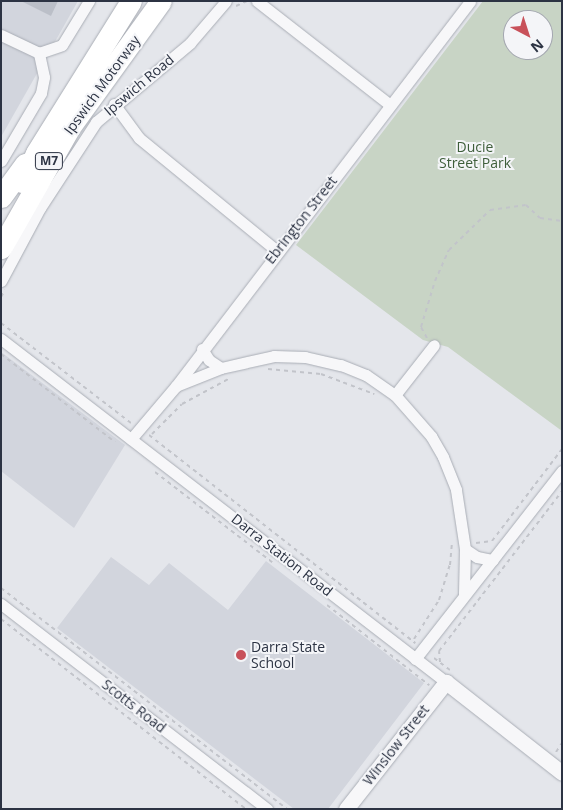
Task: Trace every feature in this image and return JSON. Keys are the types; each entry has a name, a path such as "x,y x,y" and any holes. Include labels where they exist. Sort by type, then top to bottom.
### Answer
{"highway":[{"name":"Ipswich Motorway","path":"1,220 36,153 131,1"},
{"name":"Ipswich Motorway","path":"1,248 70,127 161,1"},
{"path":"1,197 17,172 36,153"}],"street":[{"path":"1,35 39,54 62,46 89,1"},
{"name":"Ipswich Road","path":"1,281 40,208 88,132 114,104 190,43 226,1"},
{"path":"257,1 390,105"},
{"name":"Ebrington Street","path":"131,439 176,386 276,252 470,1"},
{"path":"1,161 41,93 44,77 39,54"},
{"path":"114,104 139,138 276,252"},
{"name":"Darra Station Road","path":"1,339 415,658 450,678 561,766"},
{"path":"395,394 434,344"},
{"path":"202,349 209,360 221,368"},
{"path":"176,386 221,368 274,356 305,358 341,365 366,375 395,394 414,413 443,458 456,490 465,547 464,594"},
{"path":"415,658 562,471"},
{"path":"465,547 477,557 493,560"},
{"name":"Scotts Road","path":"1,604 268,809"},
{"name":"Winslow Street","path":"346,809 450,678"}],"path":[{"path":"434,344 421,327 435,281 449,250 477,222 490,210 517,205 526,205 540,218 562,221"},
{"path":"1,323 140,429 151,435 171,454 408,637 414,639 422,649 440,662 450,678"},
{"path":"1,354 118,444"},
{"path":"264,369 298,370 321,374 346,381 380,398"},
{"path":"151,435 182,404 206,388 235,376"},
{"path":"452,549 492,541 562,449"},
{"path":"154,472 277,566"},
{"path":"440,662 439,651 562,491"},
{"path":"414,639 439,600 453,538"},
{"path":"1,588 287,809"},
{"path":"322,601 428,684"},
{"path":"1,619 246,809"},
{"path":"561,766 555,751 562,742"}],"shaded area":[{"path":"1,1 78,1 1,137"},
{"path":"1,352 125,445 74,528 1,471"},
{"name":"Darra State School","path":"111,557 149,585 169,563 228,610 266,561 424,683 328,809 294,809 57,628"}],"green space":[{"name":"Ducie Street Park","path":"483,1 562,1 562,431 448,347 423,340 296,245"}],"building":[{"path":"21,1 58,1 51,16"}],"place":[{"name":"Darra State School","path":"241,655"}]}
